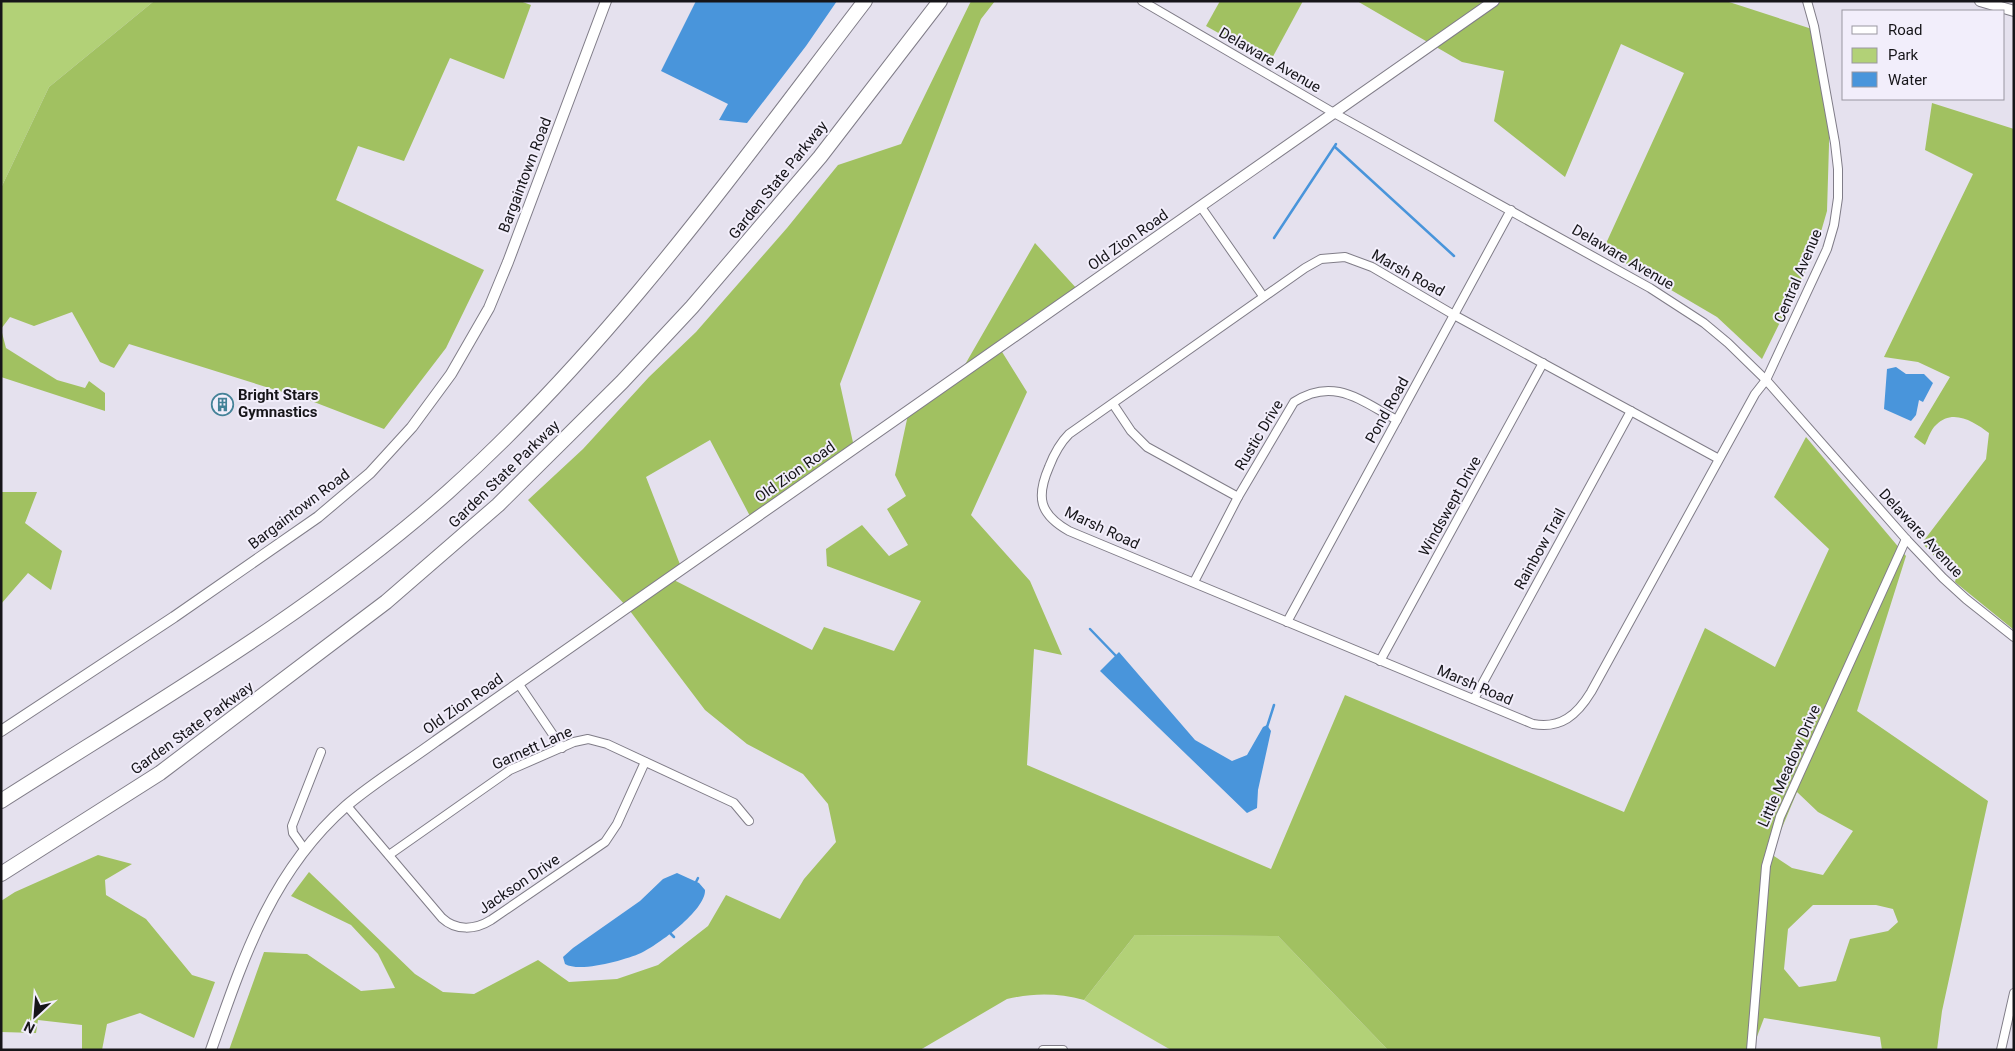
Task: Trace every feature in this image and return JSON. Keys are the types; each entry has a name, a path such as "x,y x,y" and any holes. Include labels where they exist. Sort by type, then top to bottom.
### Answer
{"highway":[{"name":"Garden State Parkway","path":"1,801 208,669 341,578 395,537 491,453 605,333 661,266 781,114 865,1"},
{"name":"Garden State Parkway","path":"1,874 160,773 294,673 394,596 510,493 622,382 712,284 820,157 940,1"}],"street":[{"name":"Bargaintown Road","path":"1,731 174,617 324,512 370,473 412,428 452,374 489,308 512,253 606,1"},
{"name":"Delaware Avenue","path":"1142,1 1334,113 1511,210 1676,304 1728,342 1766,380 1906,539 1966,599 2014,637"},
{"name":"Old Zion Road","path":"211,1050 262,917 281,883 305,850 347,806 518,683 1494,1"},
{"name":"Central Avenue","path":"1766,380 1827,248 1837,205 1836,151 1814,26 1807,1"},
{"path":"1982,2 2014,11"},
{"path":"1201,207 1263,296"},
{"name":"Pond Road","path":"1287,622 1511,210"},
{"name":"Marsh Road","path":"1719,459 1454,315 1372,267 1345,257 1320,259 1263,296 1113,404 1068,434 1058,446 1040,490 1044,508 1051,519 1069,531 1533,724 1544,726 1562,722 1580,709 1719,459 1755,394 1766,380"},
{"name":"Windswept Drive","path":"1380,661 1543,363"},
{"name":"Rustic Drive","path":"1194,582 1238,497 1282,419 1294,402 1308,393 1334,389 1348,394 1397,420"},
{"path":"1113,404 1131,431 1147,446 1238,497"},
{"name":"Rainbow Trail","path":"1474,699 1631,412"},
{"name":"Little Meadow Drive","path":"1751,1050 1766,866 1772,837 1794,784 1906,539"},
{"path":"518,683 562,748"},
{"name":"Garnett Lane","path":"389,855 501,775 578,741 593,740 734,803 749,821"},
{"path":"305,850 293,833 292,826 321,752"},
{"name":"Jackson Drive","path":"347,806 444,920 460,927 479,926 605,842 612,834 645,762"},
{"path":"2001,1050 2014,993"},
{"path":"1042,1050 1063,1050"}],"green space":[{"path":"1,1 154,1 49,87 1,188"},
{"path":"154,1 520,1 531,5 504,79 450,58 404,161 358,146 336,200 484,270 446,348 384,429 314,402 129,344 114,368 100,362 72,312 34,326 10,317 1,329 1,188 49,87"},
{"path":"971,1 995,1 981,19 840,384 854,447 751,518 710,440 646,477 681,567 668,577 812,650 824,627 894,651 921,601 827,566 826,549 862,525 889,556 908,545 887,509 906,496 895,475 909,410 959,375 1035,243 1078,290 999,347 1027,392 971,515 1030,581 1062,655 1034,649 1027,765 1271,869 1345,695 1624,812 1705,628 1775,667 1829,549 1774,497 1806,437 1906,556 1857,711 1988,801 1942,1011 1937,1050 1882,1050 1880,1037 1764,1018 1752,1050 1388,1050 1278,936 1135,935 1084,1000 1046,995 1007,999 920,1050 229,1050 264,952 307,954 361,991 395,988 378,954 351,925 291,896 309,872 415,974 443,992 474,994 538,960 569,982 617,979 658,965 708,926 726,895 780,919 804,879 836,842 828,804 803,774 747,744 705,710 627,607 528,500 583,449 649,377 696,332 787,228 838,165 901,144","holes":["1797,792 1818,812 1853,831 1823,875 1792,868 1771,854","1813,905 1876,905 1893,909 1898,922 1888,931 1850,939 1836,981 1799,987 1784,969 1788,929"]},
{"path":"1220,1 1303,1 1270,62 1206,26"},
{"path":"1357,1 1726,1 1815,30 1830,112 1827,211 1816,249 1762,359 1717,317 1603,250 1684,73 1621,44 1565,177 1494,121 1504,71 1462,62"},
{"path":"1932,103 2014,129 2014,630 1955,582 1956,578 1922,543 1986,459 1989,433 1963,418 1949,418 1934,427 1925,445 1914,437 1950,377 1918,362 1884,357 1973,174 1925,150"},
{"path":"1,329 6,348 57,380 85,388 89,381 105,393 105,411 1,377"},
{"path":"1,492 37,492 25,523 62,551 51,590 28,573 1,604"},
{"path":"98,855 132,864 105,880 106,895 146,919 192,975 215,982 194,1038 140,1013 107,1024 102,1050 82,1050 82,1025 38,1020 36,1033 1,1032 1,901 15,892"},
{"path":"1135,935 1278,936 1388,1050 1171,1050 1084,1000"}],"water":[{"path":"696,1 837,1 806,46 747,123 719,120 728,104 661,71"},
{"path":"1896,367 1906,374 1924,374 1933,383 1923,402 1919,400 1916,415 1911,421 1884,409 1887,369"},
{"path":"1119,652 1195,740 1232,761 1247,755 1263,727 1267,725 1271,731 1258,790 1257,808 1247,813 1100,671"},
{"path":"677,873 699,883 705,890 698,907 690,917 669,935 641,953 614,962 581,967 565,964 563,957 573,948 640,901 663,879"}],"waterway":[{"path":"1274,238 1336,144"},
{"path":"1335,147 1454,256"},
{"path":"1090,629 1117,657"},
{"path":"1267,727 1274,705"},
{"path":"696,882 698,878"},
{"path":"670,933 674,937"}],"place":[{"name":"Bright Stars Gymnastics","path":"222,404"}]}
